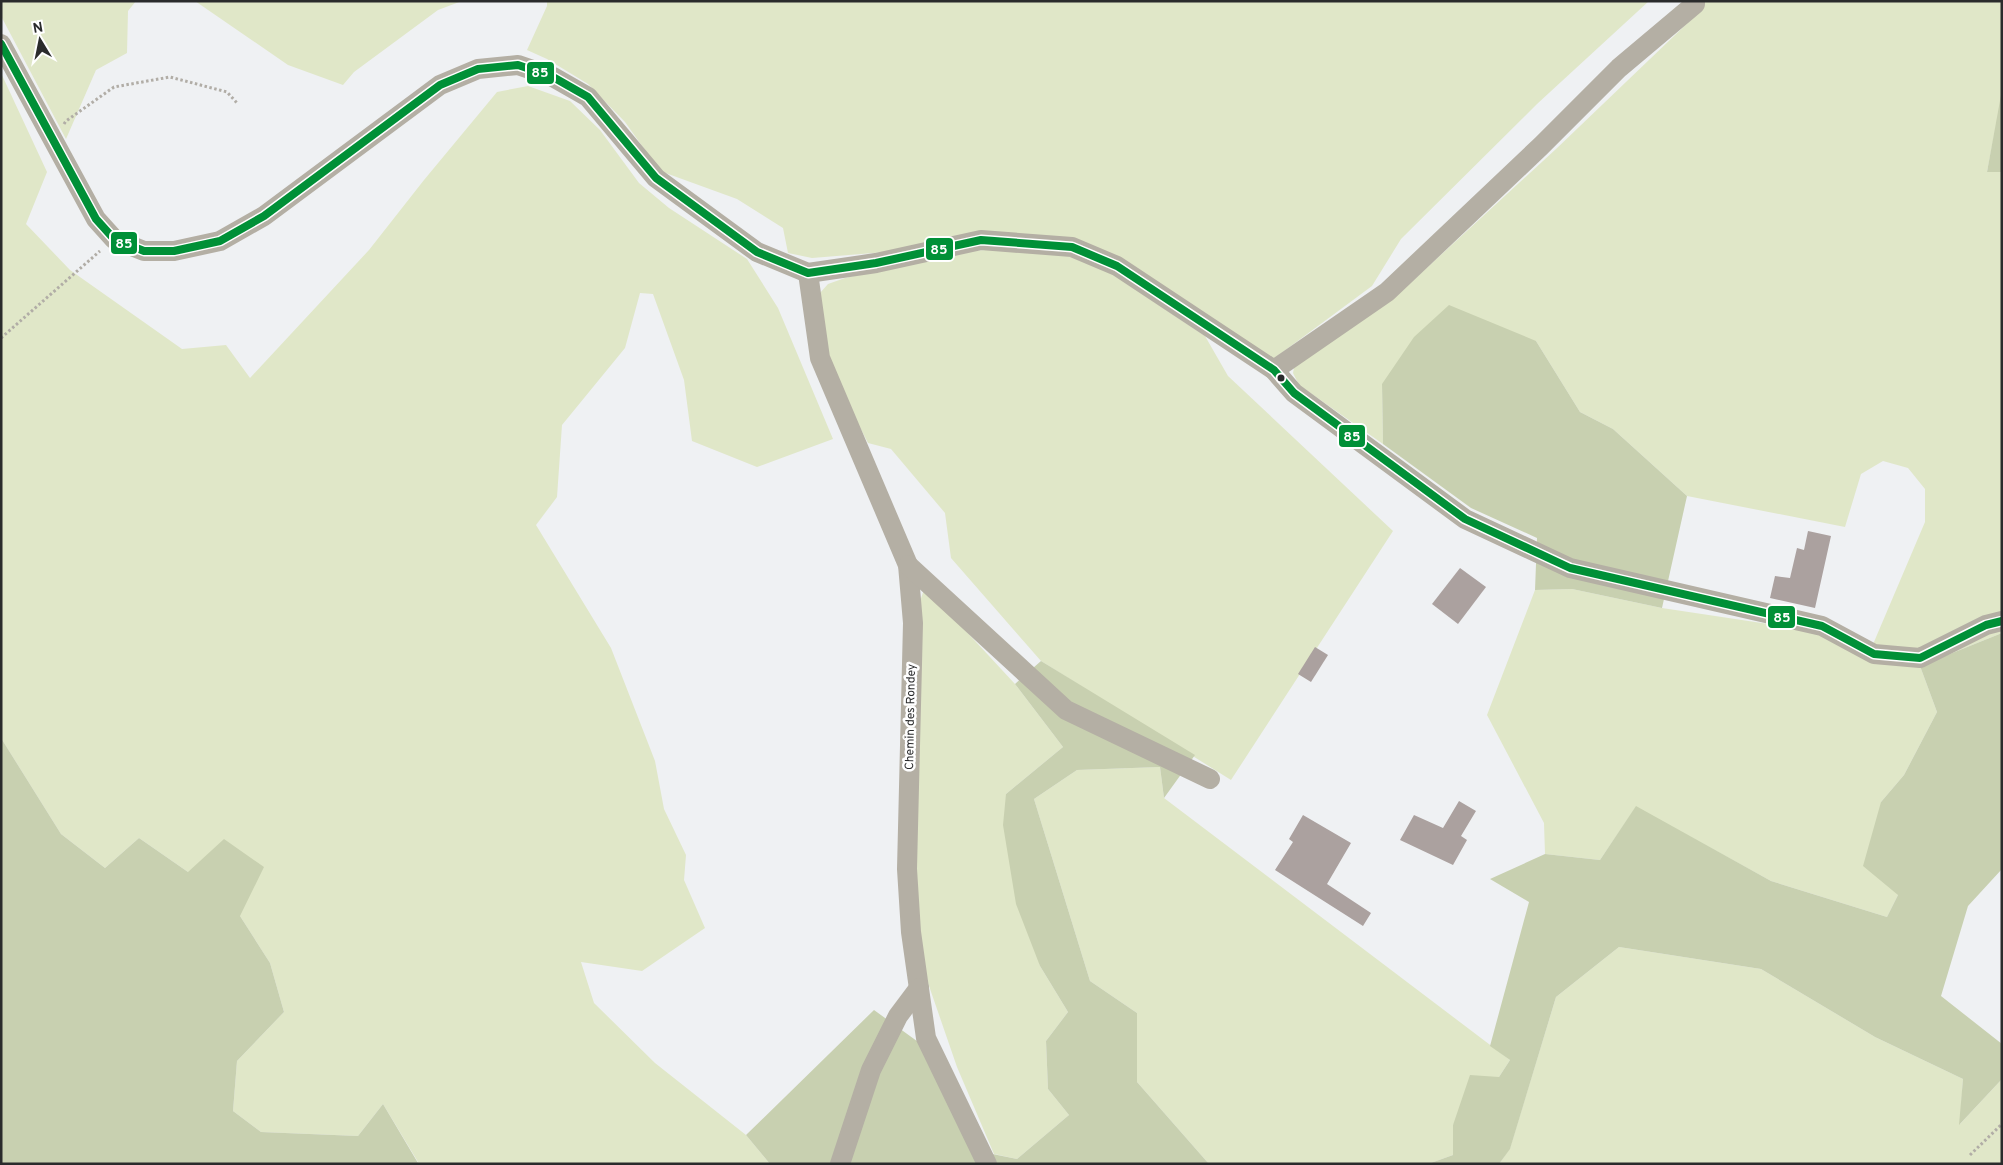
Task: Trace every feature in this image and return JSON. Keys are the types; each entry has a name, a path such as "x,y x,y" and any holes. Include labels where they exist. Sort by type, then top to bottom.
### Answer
{"street":[{"path":"1274,370 1387,292 1541,146 1619,68 1695,4 1695,1"},
{"path":"1,44 96,219 114,239 144,251 174,251 220,241 264,216 440,84 478,69 518,65 553,77 588,97 656,178 757,252 808,273 876,263 981,240 1072,247 1117,266 1274,370 1294,393 1465,519 1570,568 1822,626 1874,654 1920,658 1986,626 2002,621"},
{"name":"Chemin des Rondey","path":"808,273 820,358 908,565 913,623 907,869 911,932 926,1038 987,1164"},
{"path":"908,565 1066,710 1210,779"},
{"path":"840,1164 871,1070 898,1016 919,988"}],"path":[{"path":"56,146 66,121 114,88 170,77 227,92 237,103"},
{"path":"1,338 114,239"},
{"path":"1970,1155 2002,1124"}],"green space":[{"path":"1,1 136,1 128,11 127,53 96,70 66,139 1,16"},
{"path":"195,1 462,1 438,10 354,72 343,85 288,65"},
{"path":"547,1 1649,1 1537,104 1401,239 1372,286 1272,360 1071,237 812,258 788,253 783,228 737,199 660,171 625,122 588,84 547,59 527,50 547,6"},
{"path":"1703,1 2002,1 2002,95 1987,172 2002,172 2002,633 1920,666 1937,712 1904,775 1881,802 1898,895 1887,917 1771,881 1636,807 1600,860 1545,854 1544,823 1487,715 1535,590 1572,589 1662,608 1821,632 1868,656 1925,522 1925,489 1908,468 1883,461 1861,474 1845,527 1687,496 1613,429 1580,412 1536,341 1382,384 1383,444 1299,385 1293,373 1295,362 1394,298 1556,149 1697,14"},
{"path":"1,73 47,172 26,224 70,270 182,349 226,345 250,378 369,250 497,92 528,86 570,101 600,130 639,183 669,208 747,259 778,308 833,439 757,467 692,441 684,380 653,294 640,293 625,348 562,425 557,497 536,525 611,648 655,761 664,809 686,855 684,880 705,928 642,971 581,962 594,1003 655,1063 746,1135 770,1164 417,1164 418,1162 383,1104 358,1136 261,1132 233,1111 237,1061 284,1012 270,963 240,916 188,872 139,838 105,868 61,834 1,738"},
{"path":"2001,95 2002,172 1987,172"},
{"path":"1002,249 1066,255 1107,270 1205,336 1228,376 1393,531 1231,780 1041,661 951,558 945,513 891,449 868,443 824,357 820,293 828,284 845,278 969,251"},
{"path":"1449,305 1536,341 1580,412 1613,429 1687,496 1662,608 1572,589 1535,590 1537,538 1471,508 1383,444 1382,384 1414,337"},
{"path":"925,587 1015,684 1063,747 1006,794 1040,966 1068,1012 1046,1041 1048,1089 1069,1115 1017,1159 994,1154 957,1067 928,983 916,918 920,601"},
{"path":"2002,633 2002,869 1968,906 1941,996 2002,1044 2002,1079 1959,1125 1963,1079 1875,1037 1761,969 1619,947 1556,997 1510,1149 1499,1164 1428,1164 1453,1155 1453,1125 1470,1075 1499,1077 1510,1060 1490,1046 1529,902 1490,879 1545,854 1600,860 1636,806 1771,881 1887,917 1898,895 1863,866 1881,802 1904,775 1937,712 1920,666"},
{"path":"1041,661 1195,755 1164,798 1160,767 1077,770 1034,799 1090,981 1137,1013 1137,1082 1209,1164 770,1164 746,1135 874,1010 921,1044 973,1150 1017,1159 1069,1115 1048,1089 1046,1041 1068,1012 1040,966 1016,904 1003,825 1006,794 1063,747 1015,684"},
{"path":"1,738 61,834 105,868 139,838 188,872 224,839 264,867 240,916 270,963 284,1012 237,1061 233,1111 261,1132 358,1136 383,1104 418,1163 1,1164"},
{"path":"1160,767 1164,798 1510,1060 1499,1077 1453,1125 1453,1155 1428,1164 1209,1164 1137,1082 1137,1013 1090,981 1034,799 1077,770"},
{"path":"1619,947 1761,969 1875,1037 1963,1079 1960,1124 2002,1079 2002,1164 1499,1164 1510,1148 1556,997"}],"building":[{"path":"1808,531 1831,536 1815,608 1770,598 1775,576 1790,578 1797,548 1804,550"},
{"path":"1460,568 1486,587 1458,624 1432,604"},
{"path":"1315,647 1328,655 1311,682 1298,674"},
{"path":"1459,801 1476,811 1461,836 1467,840 1453,865 1400,840 1414,815 1443,828"},
{"path":"1303,815 1351,843 1327,884 1371,913 1363,926 1275,870 1293,842 1289,839"}],"transit line":[{"name":"85","path":"1,44 96,219 114,239 144,251 174,251 220,241 264,216 440,85 478,69 518,65 553,77 588,97 656,178 757,252 808,273 876,263 981,240 1072,247 1117,266 1274,370 1294,393 1465,519 1570,568 1822,626 1874,654 1920,658 1986,625 2002,621"}]}
